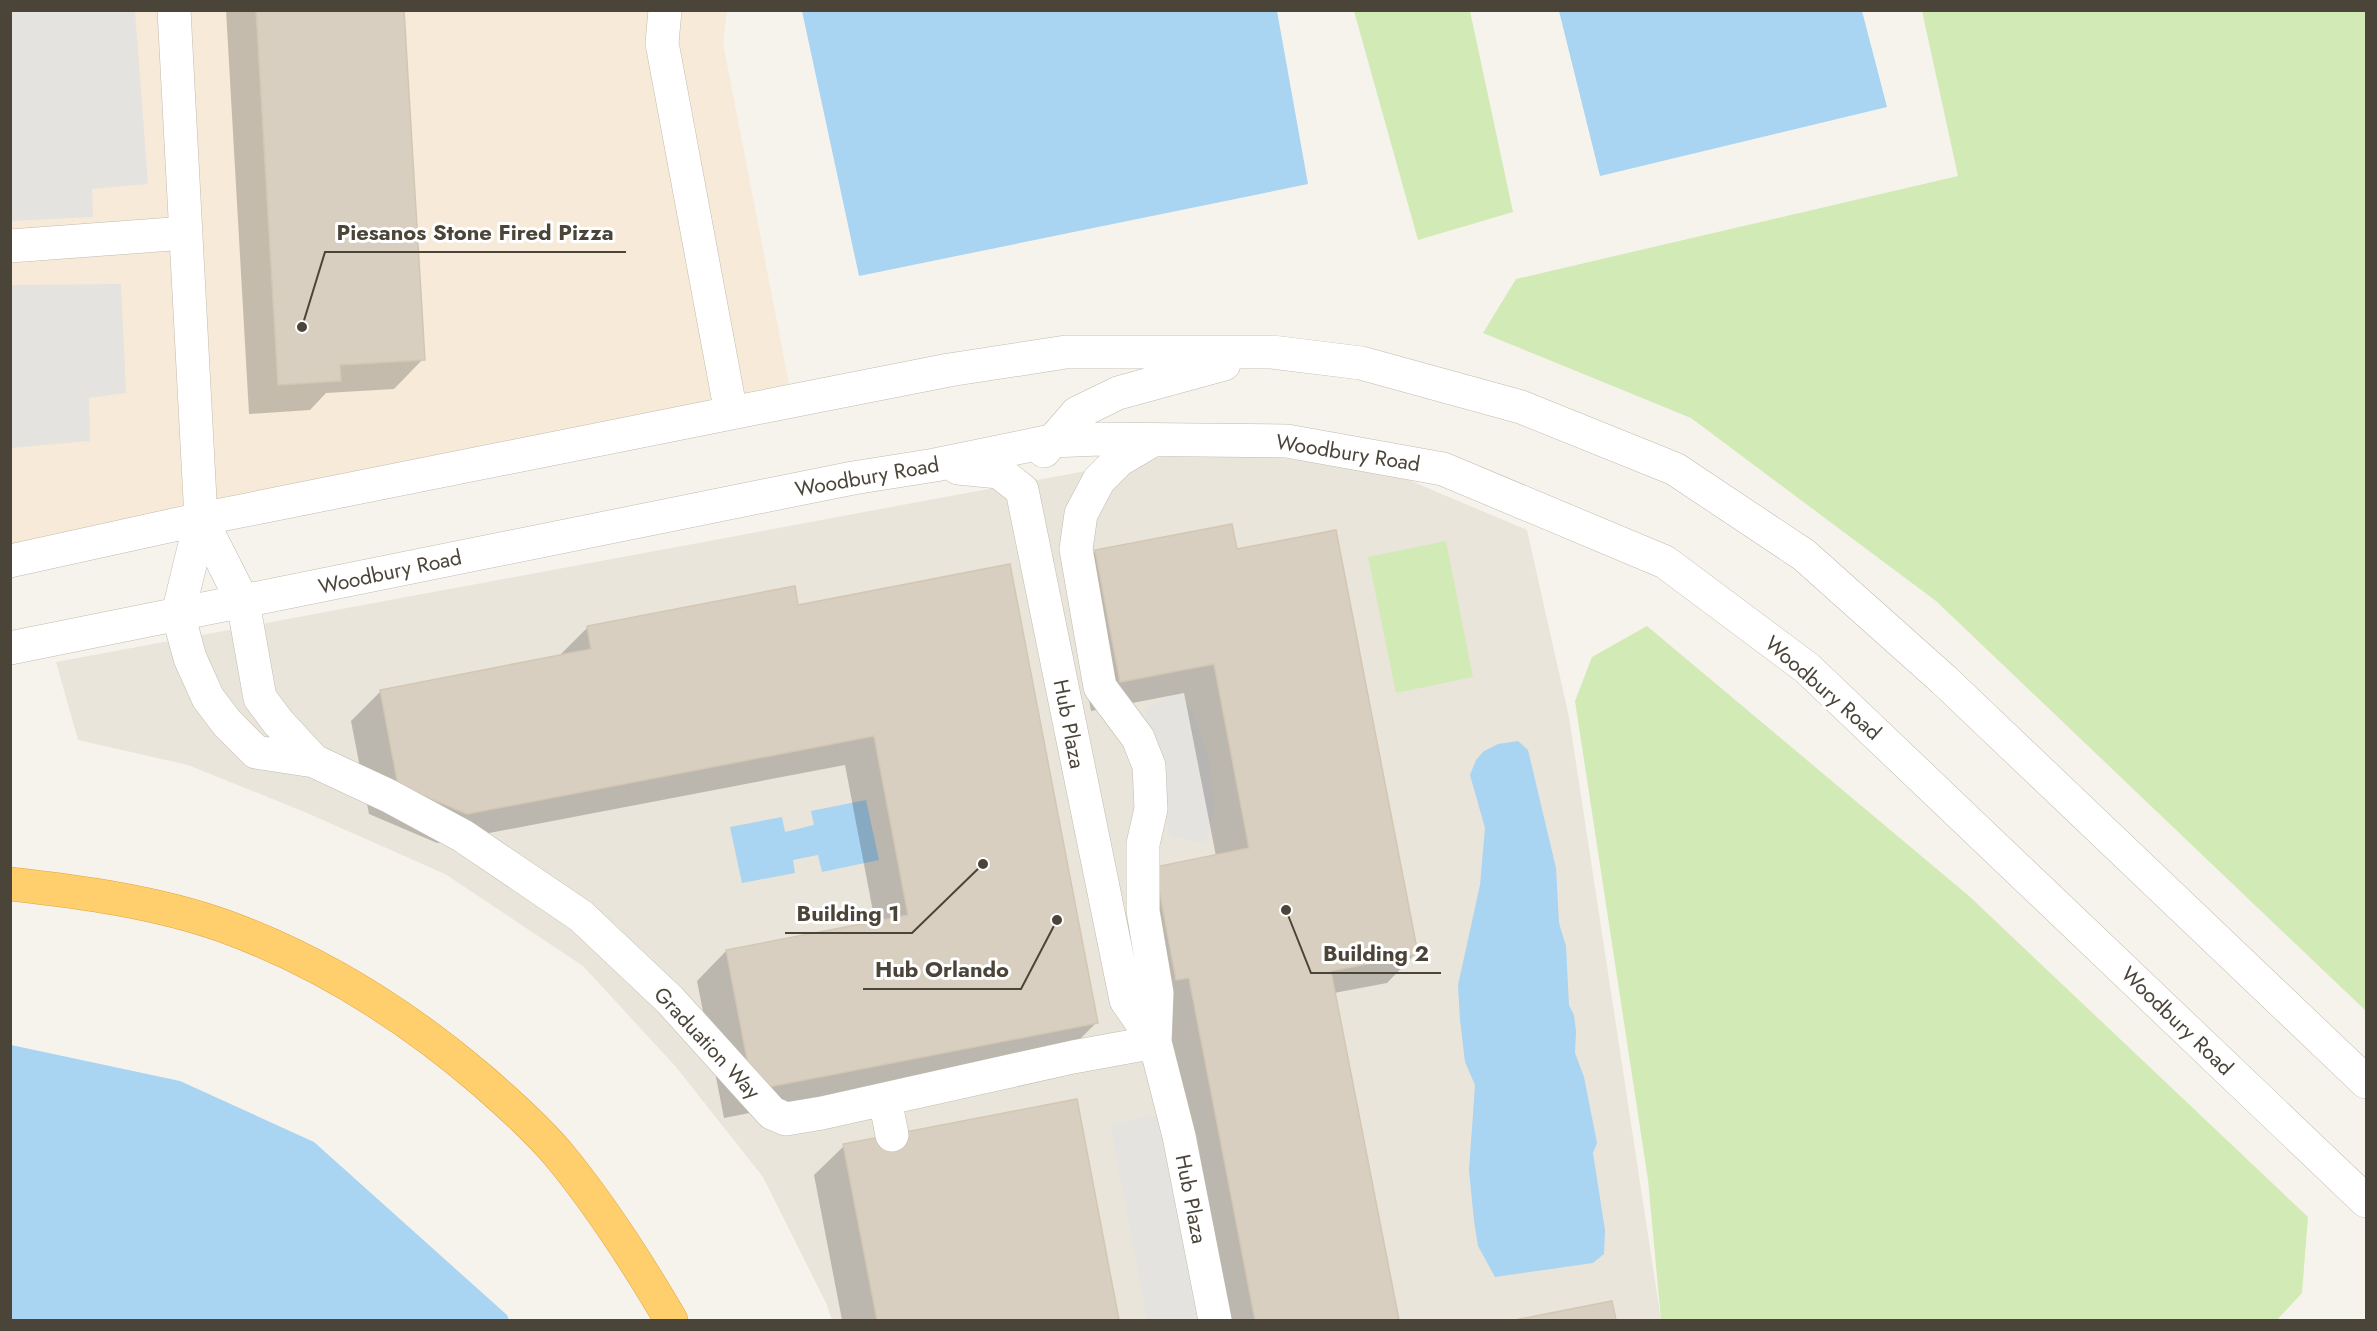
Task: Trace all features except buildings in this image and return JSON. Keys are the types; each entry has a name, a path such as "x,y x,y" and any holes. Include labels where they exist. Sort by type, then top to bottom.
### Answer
{"highway":[{"path":"10,884 107,897 224,926 349,983 407,1021 506,1101 557,1153 599,1205 671,1320"}],"street":[{"path":"174,10 201,519 178,614"},
{"path":"665,10 662,43 731,413"},
{"path":"10,246 186,233"},
{"path":"10,561 201,519 731,413 949,370 1066,352 1272,352 1361,363 1521,407 1675,468 1804,555 1953,688 2367,1082"},
{"path":"935,465 999,472 1022,490 1034,464 1051,441 1077,413 1118,393 1272,352"},
{"name":"Hub Plaza","path":"1153,440 1119,460 1099,480 1081,514 1076,549 1101,687 1138,738 1149,766 1151,808 1143,844 1143,911 1157,993 1155,1042 1179,1136 1215,1320"},
{"name":"Woodbury Road","path":"10,648 853,478 935,465 1051,441 1287,441 1443,469 1665,562 1807,668 2367,1201"},
{"name":"Hub Plaza","path":"1022,490 1094,854 1126,1000 1155,1042"},
{"name":"Graduation Way","path":"201,519 243,602 260,698 278,722 314,761"},
{"name":"Graduation Way","path":"178,614 190,658 208,698 227,723 256,752 314,761 389,796 463,836 581,916 670,1000 772,1113 786,1119 802,1117 1073,1057 1155,1042"},
{"path":"227,723 260,698"},
{"path":"1069,724 1120,716"},
{"path":"1094,854 1143,844"},
{"path":"885,1099 892,1135"}],"shaded area":[{"path":"11,10 135,11 148,184 92,189 93,217 11,221"},
{"path":"11,11 727,11 723,43 790,389 11,548"},
{"path":"11,268 12,285 121,284 126,393 89,398 90,441 11,448"},
{"path":"1204,449 1385,470 1527,530 1569,717 1661,1320 832,1320 826,1303 763,1177 676,1067 583,966 445,874 307,813 188,765 78,740 56,662"},
{"path":"1178,690 1193,714 1209,758 1214,805 1210,831 1205,844 1170,836 1145,710"},
{"path":"1175,1111 1215,1320 1147,1320 1110,1124"}],"green space":[{"path":"1354,11 1470,11 1513,212 1418,240"},
{"path":"1922,11 2366,11 2366,1011 1936,601 1691,418 1483,333 1516,279 1958,176"},
{"path":"1446,541 1473,677 1396,693 1368,557"},
{"path":"1647,626 1969,896 2308,1217 2302,1293 2277,1320 1661,1320 1648,1180 1575,701 1592,657"}],"water":[{"path":"802,11 1277,11 1308,184 859,276"},
{"path":"1559,11 1862,11 1887,107 1600,176"},
{"path":"1518,741 1528,750 1556,868 1559,923 1566,946 1569,1005 1574,1015 1576,1031 1575,1053 1584,1077 1597,1143 1593,1153 1605,1230 1604,1254 1593,1263 1495,1277 1478,1246 1474,1221 1469,1170 1475,1085 1465,1062 1458,985 1480,885 1485,828 1470,775 1476,760 1484,751 1498,744"},
{"path":"866,800 879,860 822,872 818,855 793,860 795,873 742,883 730,827 782,817 785,832 814,825 811,811"},
{"path":"11,1045 180,1081 314,1142 507,1315 509,1320 11,1320"}],"place":[{"name":"Piesanos Stone Fired Pizza","path":"302,327"},
{"name":"Building 1","path":"983,864"},
{"name":"Building 2","path":"1286,910"},
{"name":"Hub Orlando","path":"1057,920"}]}
